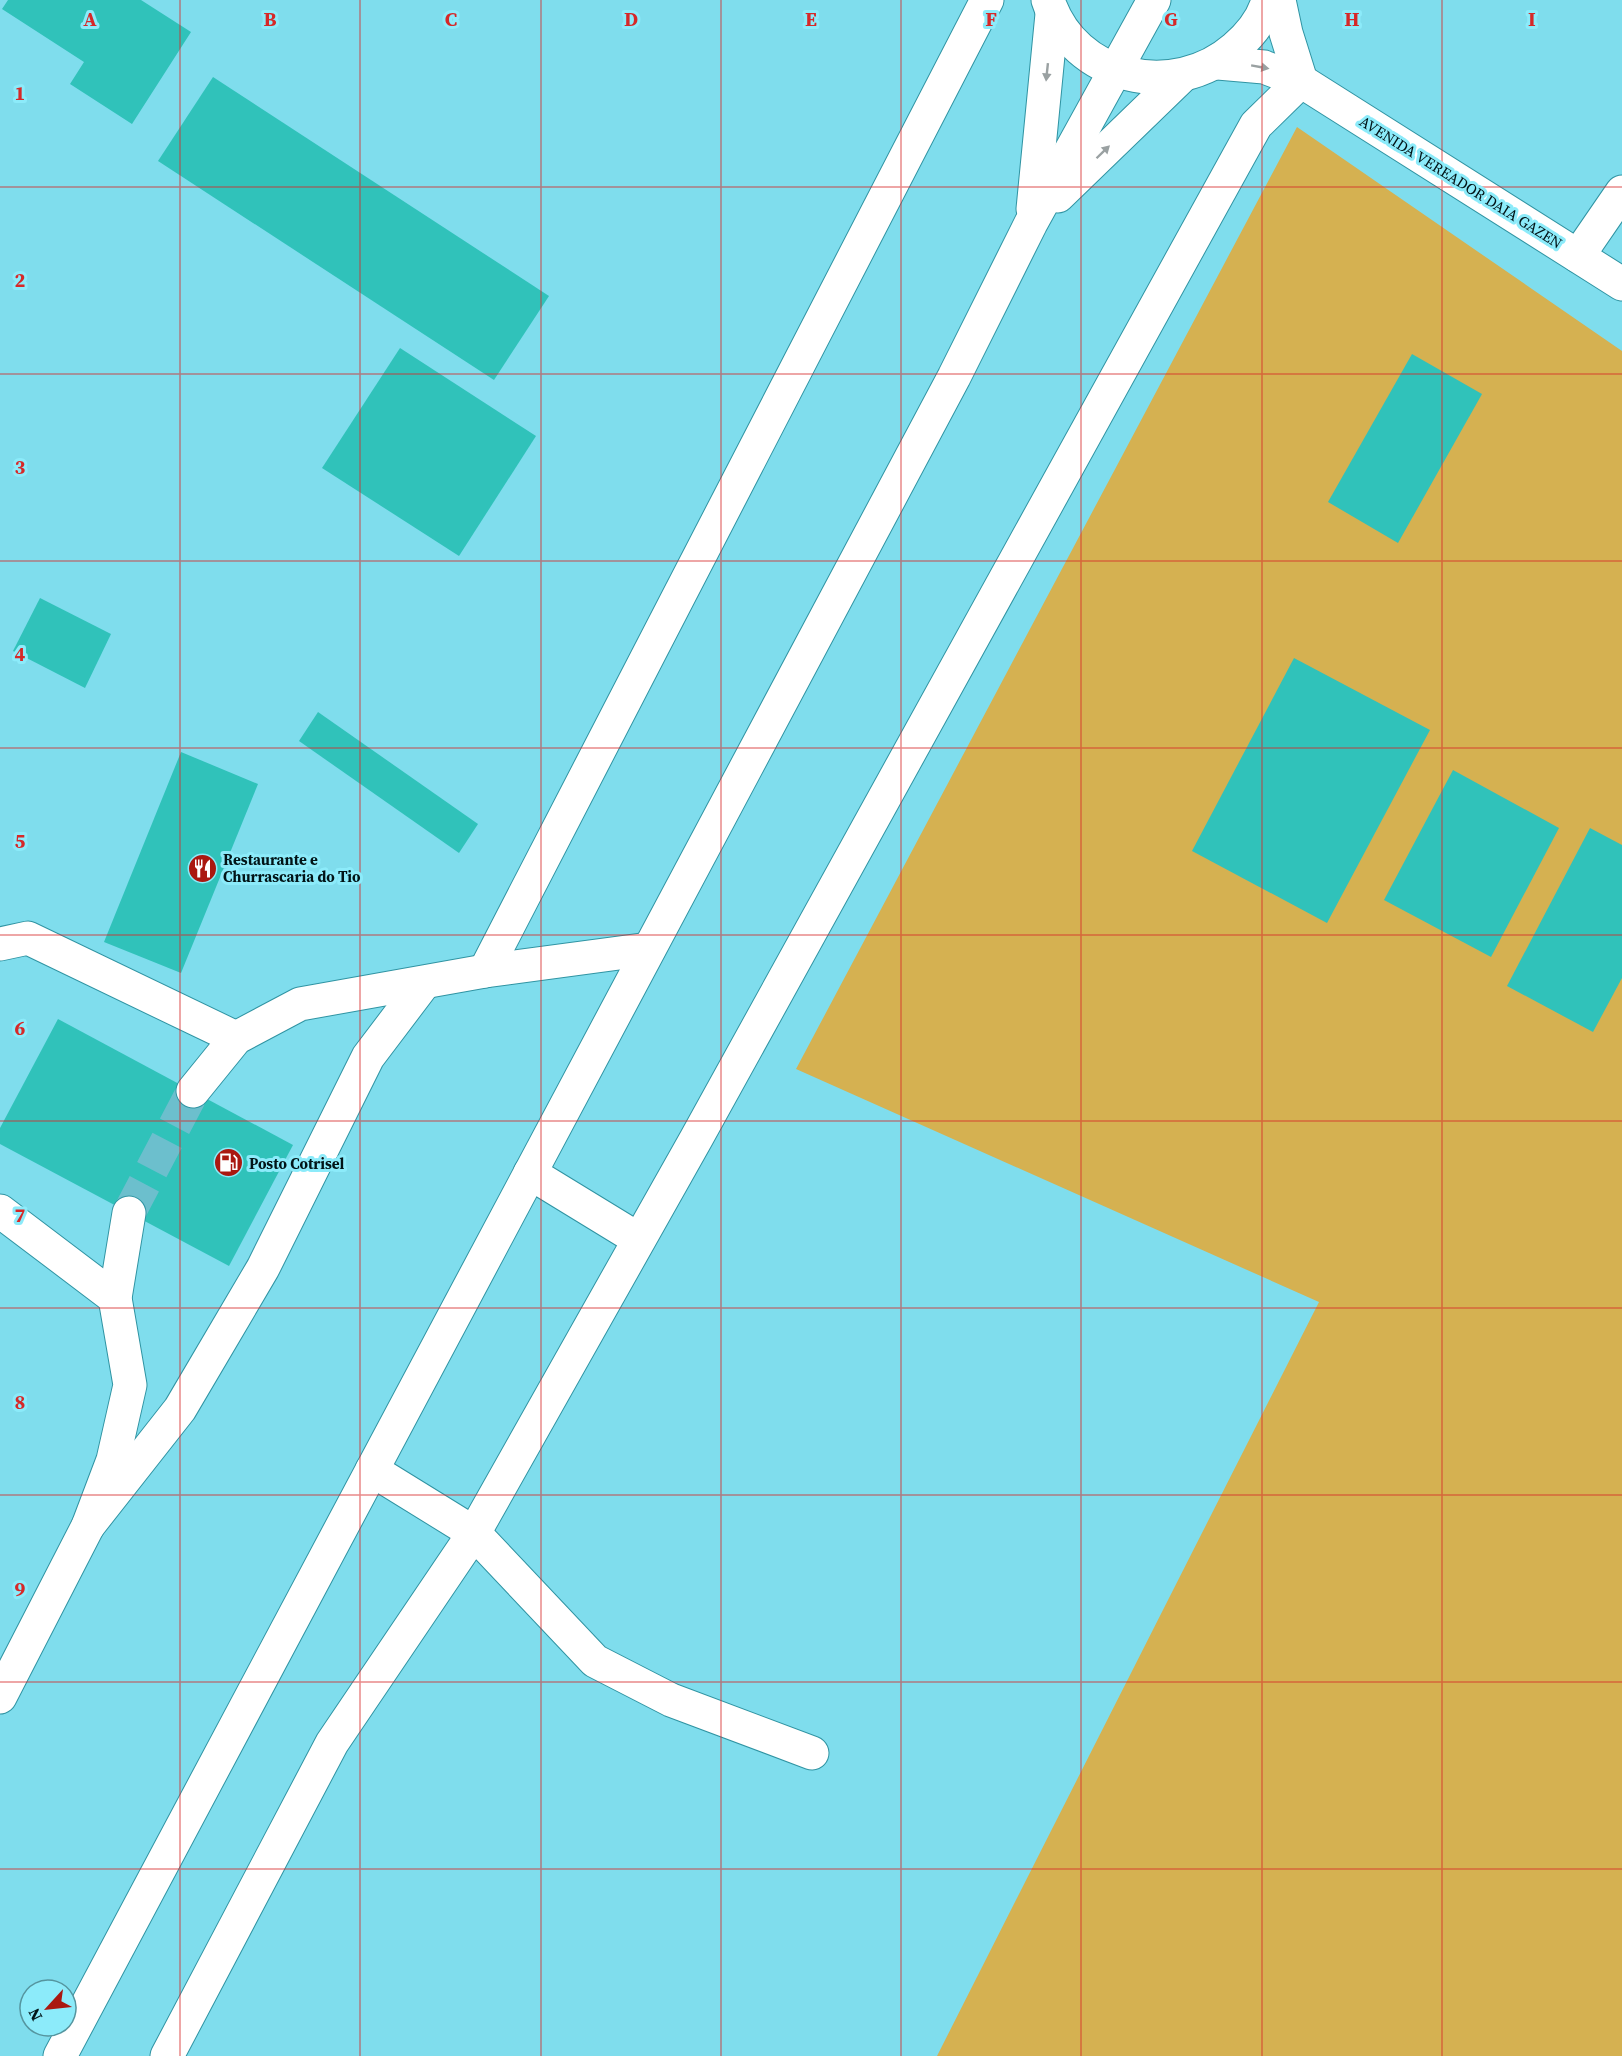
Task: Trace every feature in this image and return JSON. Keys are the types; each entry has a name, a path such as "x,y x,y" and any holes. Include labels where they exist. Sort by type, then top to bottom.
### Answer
{"main road":[{"path":"485,971 987,0"},
{"path":"60,2056 954,376 1031,223 1154,0"},
{"path":"1050,7 1073,44 1116,71 1140,78 1181,77 1218,63 1248,36 1268,0"},
{"path":"167,2056 332,1743 474,1533 696,1139 1256,125 1301,81 1286,33 1279,0"},
{"path":"1031,223 1050,7"},
{"name":"AVENIDA VEREADOR DAIA GAZEN","path":"1218,63 1264,67 1301,81 1622,284"},
{"path":"1031,223 1181,77"},
{"path":"1578,256 1622,192"},
{"path":"0,945 28,938 236,1038"},
{"path":"193,1091 236,1038 300,1004 485,971 649,950"},
{"path":"88,1526 180,1409 263,1268 368,1057 424,983"},
{"path":"530,1173 638,1239"},
{"path":"0,1211 115,1298"},
{"path":"0,1697 88,1526 113,1460 130,1385 115,1298 129,1212"},
{"path":"372,1470 474,1533 596,1661 671,1700 812,1753"}],"shaded area":[{"path":"1297,127 1622,351 1622,2056 937,2056 1319,1302 796,1069"}],"building":[{"path":"8,0 141,0 191,32 132,124 70,84 84,62 2,9"},
{"path":"213,77 549,296 494,380 158,161"},
{"path":"400,348 536,436 459,556 322,468"},
{"path":"1412,354 1482,394 1398,543 1328,502"},
{"path":"40,598 111,634 85,688 13,651"},
{"path":"1294,658 1430,730 1327,923 1192,851"},
{"path":"318,712 478,824 459,853 299,741"},
{"path":"181,752 258,784 181,973 104,942"},
{"path":"1453,770 1559,828 1491,957 1384,900"},
{"path":"1590,828 1622,845 1622,978 1593,1032 1507,986"},
{"path":"58,1019 293,1145 229,1266 0,1144 0,1128"}],"tunnel":[{"path":"129,1213 193,1091"}],"place":[{"name":"Restaurante e Churrascaria do Tio","path":"202,868"},
{"name":"Posto Cotrisel","path":"228,1163"}]}
